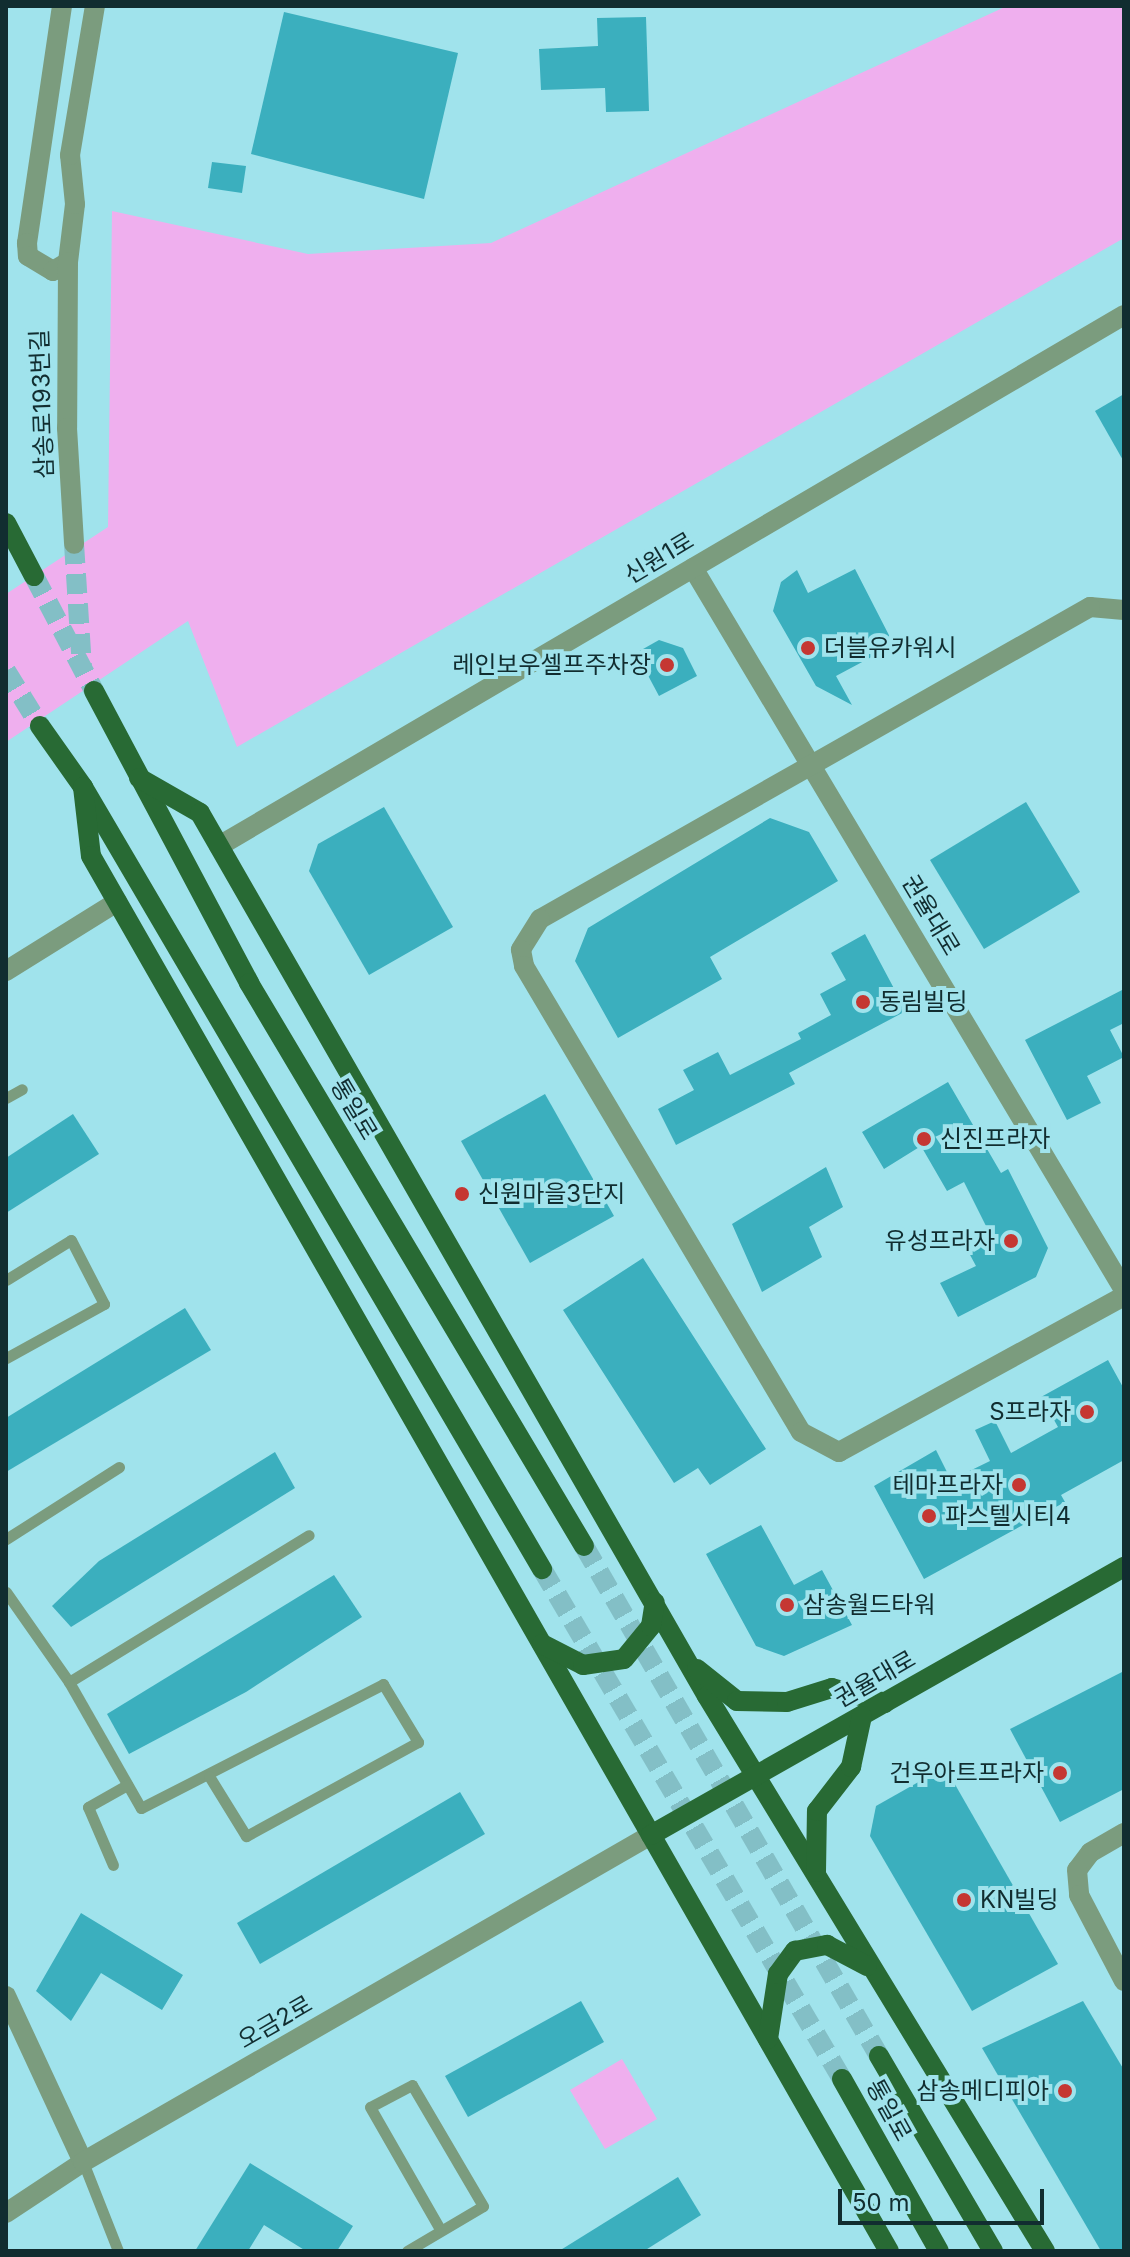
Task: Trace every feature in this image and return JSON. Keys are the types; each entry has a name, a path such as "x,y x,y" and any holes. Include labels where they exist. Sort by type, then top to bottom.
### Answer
{"main road":[{"path":"6,523 34,576"},
{"name":"통일로","path":"94,691 249,983 584,1546"},
{"path":"40,726 83,787 542,1569"},
{"path":"139,778 200,813 754,1774 867,1966 1045,2251"},
{"path":"83,787 91,856 889,2251"},
{"name":"권율대로","path":"651,1835 1124,1567"},
{"path":"542,1644 583,1665 624,1659 651,1626 655,1602"},
{"path":"690,1665 737,1701 764,1705 832,1688 885,1703"},
{"path":"816,1876 817,1811 851,1767 862,1716"},
{"path":"768,2039 778,1974 795,1951 827,1945 867,1966"},
{"name":"통일로","path":"879,2056 993,2251"},
{"name":"통일로","path":"842,2079 939,2251"}],"street":[{"path":"62,6 27,243 28,256 38,266 53,271 68,262"},
{"name":"삼송로193번길","path":"74,544 67,428 68,262 75,204 70,155 95,6"},
{"name":"신원1로","path":"219,846 1124,315"},
{"name":"권율대로","path":"693,568 1124,1293"},
{"path":"1124,610 1090,607 540,919 525,936 524,966 801,1432 839,1452 1124,1293"},
{"path":"6,971 117,902"},
{"path":"1124,1833 1090,1853 1077,1870 1079,1895 1124,1981"},
{"name":"오금2로","path":"6,2213 83,2162 651,1835"},
{"path":"6,1996 83,2162"}],"lane":[{"path":"6,1098 22,1089"},
{"path":"6,1280 71,1240 104,1304 6,1358"},
{"path":"6,1539 119,1467"},
{"path":"69,1682 309,1535"},
{"path":"6,1592 69,1682 141,1808 209,1776 383,1684 418,1742 246,1836 209,1776"},
{"path":"113,1865 88,1807 127,1785"},
{"path":"407,2251 483,2206 412,2085 370,2107 440,2229"},
{"path":"83,2162 118,2251"}],"shaded area":[{"path":"1007,6 1124,6 1124,238 237,747 188,621 6,742 6,594 108,527 112,211 308,254 491,243"},
{"path":"622,2059 657,2119 605,2149 570,2090"}],"building":[{"path":"284,12 458,53 424,199 251,154"},
{"path":"646,17 649,111 606,112 605,88 541,90 539,49 598,46 597,18"},
{"path":"212,162 246,166 242,193 208,188"},
{"path":"1124,394 1124,462 1095,411"},
{"path":"855,569 894,645 836,676 852,705 816,686 773,611 781,582 797,570 808,593"},
{"name":"레인보우셀프주차장","path":"659,640 683,648 697,676 659,696 636,653"},
{"path":"1026,802 1080,892 984,949 930,860"},
{"path":"384,807 453,927 369,975 309,871 318,844"},
{"path":"770,818 809,832 838,881 710,957 722,979 618,1038 575,961 588,928"},
{"path":"865,934 906,1011 789,1073 795,1084 676,1145 658,1109 694,1090 683,1070 718,1052 730,1075 801,1039 798,1033 831,1015 820,994 846,980 831,953"},
{"path":"1124,989 1124,1023 1110,1030 1124,1057 1087,1076 1101,1103 1067,1120 1025,1040"},
{"path":"948,1082 1001,1173 1008,1169 1048,1248 1036,1277 958,1317 940,1283 976,1266 969,1253 980,1247 974,1234 987,1228 964,1182 947,1191 921,1146 884,1169 862,1132"},
{"path":"545,1094 614,1216 530,1263 461,1141"},
{"path":"73,1114 99,1154 6,1213 6,1158"},
{"path":"826,1167 843,1207 809,1227 822,1257 762,1292 732,1224"},
{"path":"643,1258 766,1449 710,1485 698,1468 674,1483 563,1310"},
{"path":"185,1308 211,1350 6,1472 6,1418"},
{"path":"1108,1360 1124,1389 1124,1460 1061,1495 1065,1502 924,1579 874,1486 936,1450 951,1480 990,1461 975,1430 995,1421 1011,1453 1058,1427 1041,1397"},
{"path":"275,1452 295,1488 71,1627 52,1606 99,1561"},
{"name":"삼송월드타워","path":"761,1525 794,1585 822,1570 852,1625 784,1656 756,1646 706,1554"},
{"path":"334,1575 362,1617 246,1692 129,1754 107,1714"},
{"path":"1124,1671 1124,1789 1060,1822 1010,1729"},
{"name":"KN빌딩","path":"945,1767 1058,1964 972,2011 870,1836 876,1806"},
{"path":"460,1792 485,1834 260,1964 237,1923"},
{"path":"81,1913 183,1975 162,2010 101,1973 71,2021 36,1991"},
{"path":"581,2001 604,2042 468,2117 445,2076"},
{"name":"삼송메디피아","path":"1083,2001 1124,2070 1124,2251 1101,2251 982,2048"},
{"path":"250,2163 353,2226 337,2251 306,2251 264,2225 248,2251 195,2251"},
{"path":"678,2177 701,2215 644,2251 559,2251"}],"tunnel":[{"path":"74,544 82,668"},
{"path":"34,576 94,691"},
{"path":"6,671 40,726"},
{"path":"584,1546 879,2056"},
{"path":"542,1569 842,2079"}],"place":[{"name":"더블유카워시","path":"808,648"},
{"name":"레인보우셀프주차장","path":"667,665"},
{"name":"동림빌딩","path":"863,1002"},
{"name":"신진프라자","path":"924,1139"},
{"name":"신원마을3단지","path":"462,1194"},
{"name":"유성프라자","path":"1011,1241"},
{"name":"S프라자","path":"1087,1412"},
{"name":"테마프라자","path":"1019,1485"},
{"name":"파스텔시티4","path":"929,1516"},
{"name":"삼송월드타워","path":"787,1605"},
{"name":"건우아트프라자","path":"1060,1773"},
{"name":"KN빌딩","path":"964,1900"},
{"name":"삼송메디피아","path":"1065,2091"}]}
